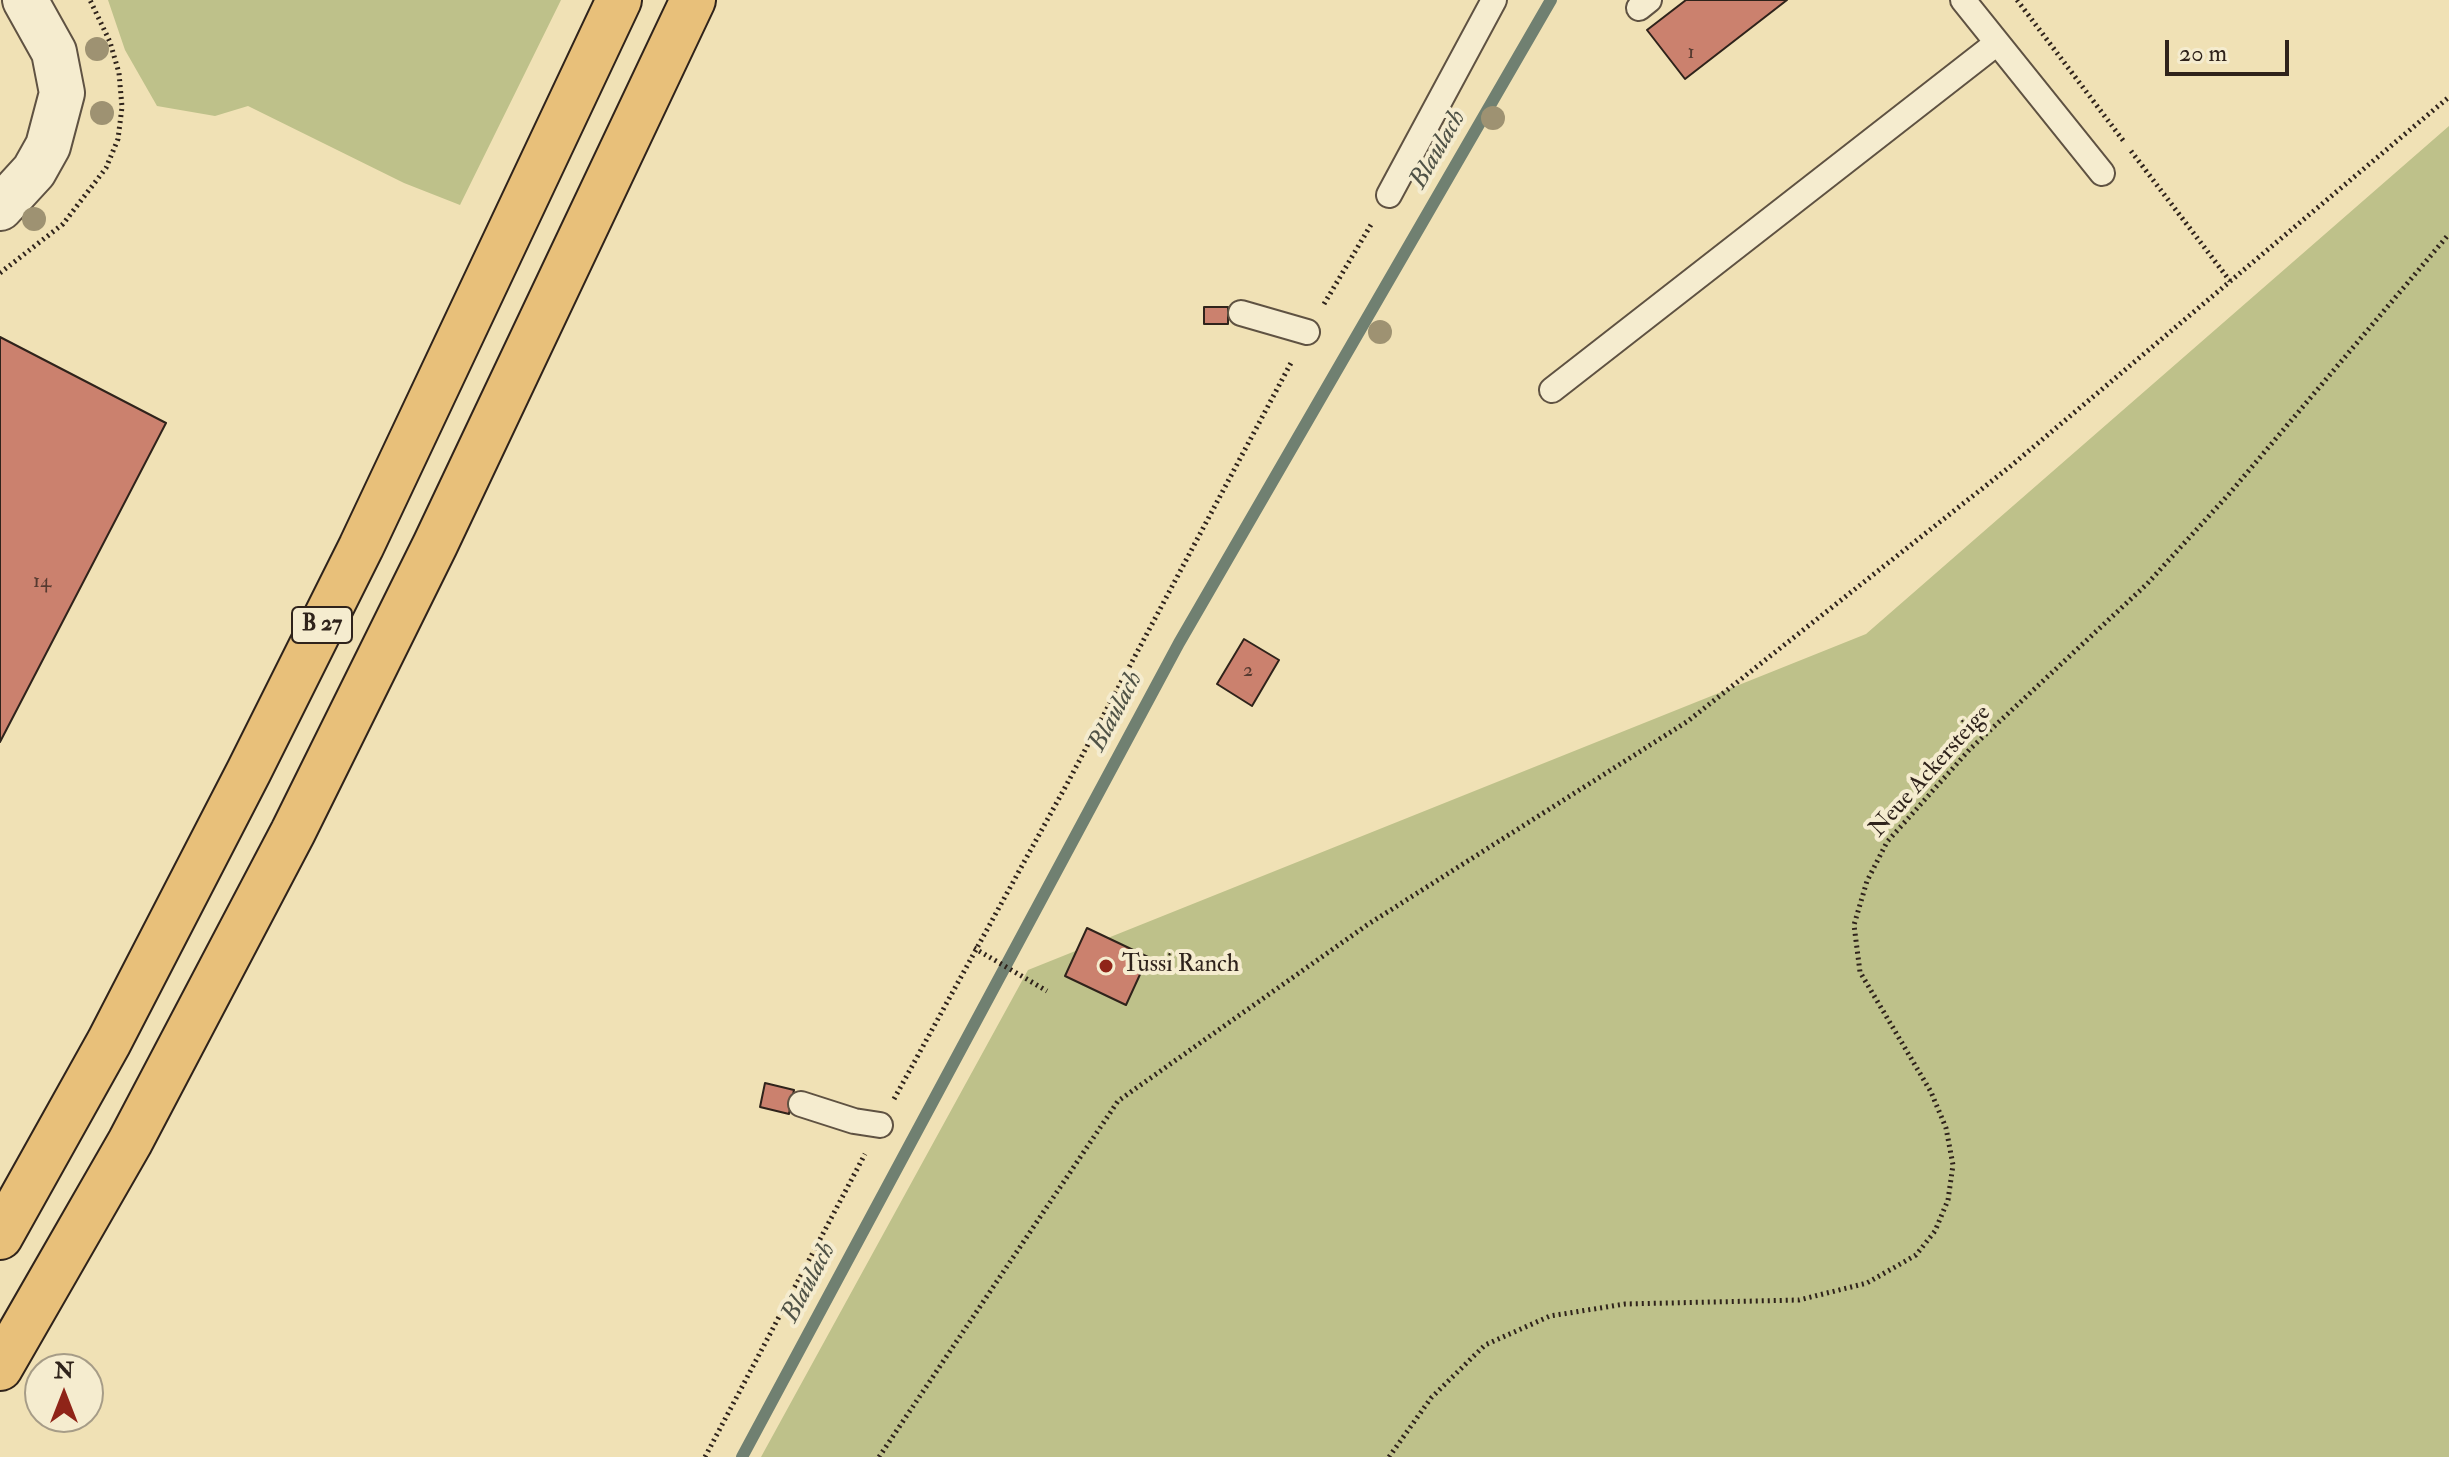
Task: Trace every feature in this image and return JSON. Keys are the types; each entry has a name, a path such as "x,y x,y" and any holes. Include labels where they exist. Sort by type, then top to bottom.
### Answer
{"highway":[{"name":"B 27","path":"0,1237 109,1042 249,771 361,547 619,0"},
{"name":"B 27","path":"0,1368 130,1142 300,818 435,545 693,0"}],"street":[{"path":"0,208 34,171 48,146 62,93 54,52 25,0"}],"lane":[{"path":"1389,195 1494,0"},
{"path":"1963,0 2102,173"},
{"path":"1552,390 1997,43"},
{"path":"1241,313 1307,332"},
{"path":"801,1104 880,1125"}],"path":[{"path":"2017,0 2230,281"},
{"path":"879,1457 1118,1101 1367,925 1688,721 2012,465 2449,97"},
{"path":"705,1457 974,948 1068,782 1307,332 1389,195"},
{"name":"Neue Ackersteige","path":"1389,1457 1431,1398 1485,1345 1550,1316 1625,1304 1799,1300 1867,1283 1916,1255 1935,1231 1948,1200 1953,1165 1946,1128 1931,1092 1860,972 1854,925 1867,881 1880,855 1895,833 1970,749 2147,584 2229,494 2449,234"},
{"path":"974,948 1047,991"}],"green space":[{"path":"108,0 561,0 460,205 404,183 248,106 215,116 157,106 125,50"},
{"path":"2449,126 2449,1457 761,1457 1028,970 1866,634"}],"building":[{"path":"1686,0 1787,0 1685,79 1647,30"},
{"path":"1204,307 1228,307 1228,324 1204,324"},
{"path":"0,337 166,423 0,742"},
{"path":"1244,639 1279,660 1252,706 1217,684"},
{"name":"Tussi Ranch","path":"1087,928 1148,957 1126,1005 1065,976"},
{"path":"765,1083 794,1090 789,1114 760,1107"}],"waterway":[{"name":"Blaulach","path":"742,1457 1179,643 1551,0"}],"place":[{"name":"Tussi Ranch","path":"1106,966"}]}
